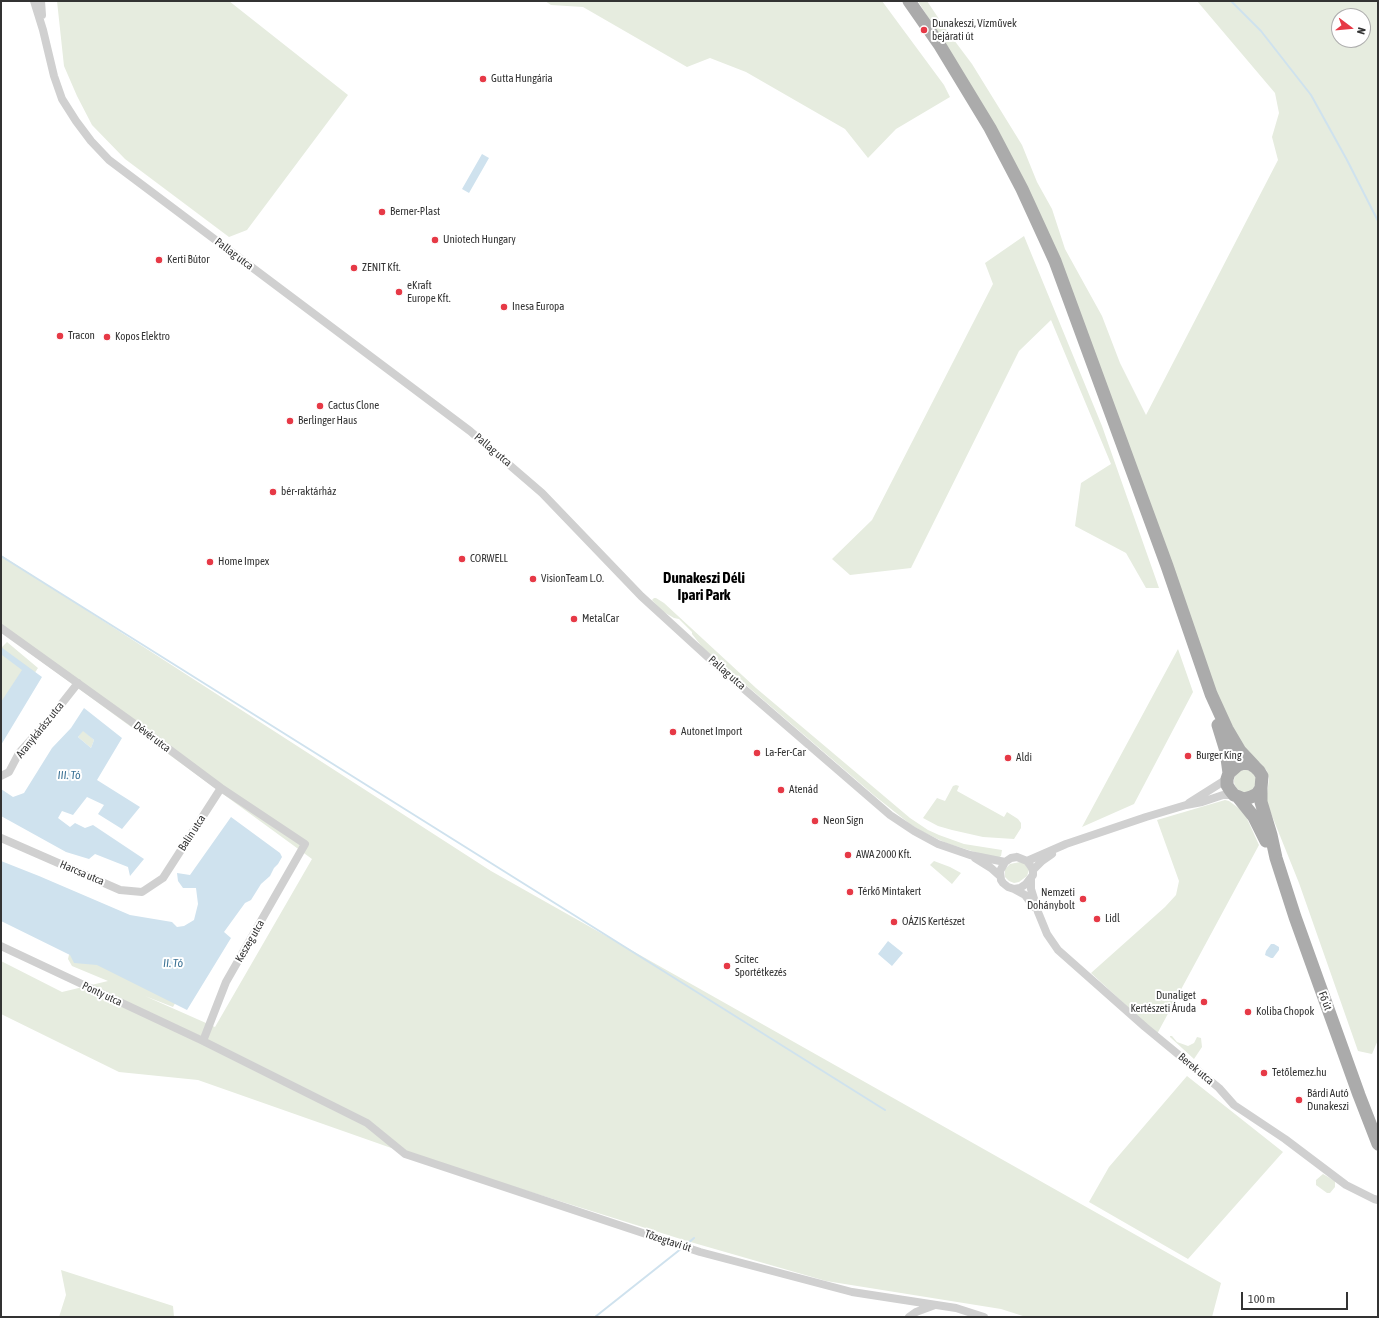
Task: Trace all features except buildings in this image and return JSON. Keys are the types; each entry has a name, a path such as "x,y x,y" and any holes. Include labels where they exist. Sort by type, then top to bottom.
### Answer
{"main road":[{"path":"909,1 940,44 990,128 1022,189 1055,261 1167,566 1211,694 1227,729 1240,751 1262,776 1262,782 1257,794 1251,797 1244,798 1236,796 1227,785 1228,776 1226,751 1216,719 1211,694"},
{"path":"1228,776 1233,768 1244,763 1255,767"},
{"name":"Fő út","path":"1260,788 1261,802 1276,858 1295,917 1378,1144"},
{"name":"Fő út","path":"1236,796 1254,817 1276,858"}],"street":[{"path":"34,1 43,30"},
{"path":"41,1 43,30"},
{"name":"Pallag utca","path":"43,30 54,76 62,99 88,136 109,160 458,422 505,460 542,493 641,596 722,670 890,814 914,831 938,844 970,855 1005,862"},
{"name":"Dévér utca","path":"1,628 150,734 221,788 305,844"},
{"name":"Aranykárász utca","path":"1,776 9,772 19,753 48,721 78,683"},
{"path":"1186,805 1228,776"},
{"name":"Balin utca","path":"163,878 221,788"},
{"path":"1066,844 1042,861 1020,888 1014,889 1003,883 1000,876 1002,866 1011,858 1017,857 1027,861 1066,844 1103,830 1223,795 1236,796"},
{"name":"Harcsa utca","path":"1,838 120,890 142,892 163,878"},
{"name":"Keszeg utca","path":"203,1041 226,982 305,844"},
{"name":"Pallag utca","path":"970,855 991,868 1000,876"},
{"path":"1027,861 1032,874"},
{"name":"Berek utca","path":"1032,874 1031,889 1038,912 1047,934 1058,950 1145,1027 1219,1088 1234,1105 1285,1139 1346,1185 1378,1200"},
{"name":"Berek utca","path":"1014,889 1025,895 1038,912"},
{"name":"Ponty utca","path":"1,946 203,1041 367,1124 405,1154"},
{"name":"Tőzegtavi út","path":"405,1154 700,1252 852,1292 936,1304 956,1308 984,1317"},
{"path":"910,1317 916,1312 936,1304"}],"shaded area":[{"path":"57,1 229,1 348,95 247,230 229,237 125,159 92,125 64,66"},
{"path":"545,1 882,1 944,85 950,97 896,129 868,158 845,129 746,72 710,58 687,67 583,7 551,5"},
{"path":"918,1 927,1 972,64 1022,145 1037,182 1052,209 1065,249 1102,316 1120,363 1146,415 1278,160 1272,137 1279,113 1275,93 1197,1 1378,1 1378,1040 1372,1054 1358,1051 1299,883 1266,801 1269,779 1267,771 1260,763 1245,752 1220,703 1062,263 938,34"},
{"path":"1024,236 1102,426 1159,588 1146,588 1126,553 1075,526 1081,483 1111,464 1051,320 1019,351 911,568 850,575 832,559 872,520 993,284 985,263"},
{"path":"1,555 491,871 1221,1283 1212,1317 1026,1317 1001,1309 826,1281 687,1241 397,1150 198,1080 119,1072 1,1014 1,961 62,992 108,981 72,966 68,959 75,928 210,940 173,1007 145,996 215,1027 312,859 1,632"},
{"path":"654,598 664,603 756,688 910,818 928,830 964,844 1002,850 1001,856 998,858 991,857 946,843 910,824 876,797 703,648 692,632 679,619 674,618 662,611 652,600"},
{"path":"7,642 38,668 1,724 1,648"},
{"path":"1178,649 1193,692 1134,804 1082,827"},
{"path":"83,730 94,740 91,748 78,737"},
{"path":"1245,770 1253,773 1256,781 1253,789 1245,792 1237,789 1234,781 1237,773"},
{"path":"953,786 959,786 957,791 1004,817 1007,812 1018,819 1021,823 1021,828 1014,839 983,837 952,830 938,826 923,818 937,798 945,801"},
{"path":"1225,800 1229,801 1244,812 1259,845 1157,1034 1091,973 1165,907 1176,895 1179,881 1157,820"},
{"path":"934,861 961,873 952,884 930,865"},
{"path":"1020,862 1024,863 1029,870 1027,876 1019,882 1014,883 1009,881 1005,877 1005,869 1010,864"},
{"path":"1170,1036 1172,1036 1177,1042 1188,1046 1194,1043 1197,1037 1201,1038 1202,1047 1194,1059"},
{"path":"1187,1076 1283,1152 1188,1259 1089,1202 1109,1167"},
{"path":"1323,1174 1335,1181 1335,1187 1330,1193 1327,1193 1316,1185 1316,1180"},
{"path":"61,1270 173,1306 174,1317 59,1317 66,1295"}],"water":[{"path":"482,154 489,158 469,193 462,189"},
{"path":"1,647 42,677 1,745 1,702 22,670 2,655 1,657"},
{"name":"III. Tó","path":"84,708 122,738 97,780 140,807 122,829 98,814 104,805 87,797 73,815 62,811 58,818 70,827 75,823 85,828 93,825 144,859 130,876 128,867 95,854 89,859 66,852 1,816 1,789 13,797 24,793 52,748 71,728","holes":["83,731 94,740 91,748 78,737"]},
{"name":"II. Tó","path":"231,817 280,853 282,857 270,876 261,884 251,900 245,903 224,932 231,938 187,1010 97,965 74,963 70,955 1,921 1,861 130,915 172,922 177,927 184,926 194,920 198,904 196,888 183,888 178,881 177,873 190,875"},
{"path":"888,941 903,953 892,966 878,954"},
{"path":"1271,944 1279,947 1279,950 1273,958 1265,955"}],"waterway":[{"path":"1231,1 1261,31 1311,95 1347,160 1378,221"},
{"path":"1,556 885,1110"},
{"path":"687,1244 694,1238"},
{"path":"595,1317 682,1248"}],"place":[{"name":"Dunakeszi, Vízművek bejárati út","path":"924,30"},
{"name":"Gutta Hungária","path":"483,79"},
{"name":"Berner-Plast","path":"382,212"},
{"name":"Uniotech Hungary","path":"435,240"},
{"name":"Kerti Bútor","path":"159,260"},
{"name":"ZENIT Kft.","path":"354,268"},
{"name":"eKraft Europe Kft.","path":"399,292"},
{"name":"Inesa Europa","path":"504,307"},
{"name":"Tracon","path":"60,336"},
{"name":"Kopos Elektro","path":"107,337"},
{"name":"Cactus Clone","path":"320,406"},
{"name":"Berlinger Haus","path":"290,421"},
{"name":"bér-raktárház","path":"273,492"},
{"name":"CORWELL","path":"462,559"},
{"name":"Home Impex","path":"210,562"},
{"name":"VisionTeam L.O.","path":"533,579"},
{"name":"MetalCar","path":"574,619"},
{"name":"Autonet Import","path":"673,732"},
{"name":"La-Fer-Car","path":"757,753"},
{"name":"Burger King","path":"1188,756"},
{"name":"Aldi","path":"1008,758"},
{"name":"Atenád","path":"781,790"},
{"name":"Neon Sign","path":"815,821"},
{"name":"AWA 2000 Kft.","path":"848,855"},
{"name":"Térkő Mintakert","path":"850,892"},
{"name":"Nemzeti Dohánybolt","path":"1083,899"},
{"name":"Lidl","path":"1097,919"},
{"name":"OÁZIS Kertészet","path":"894,922"},
{"name":"Scitec Sportétkezés","path":"727,966"},
{"name":"Dunaliget Kertészeti Áruda","path":"1204,1002"},
{"name":"Koliba Chopok","path":"1248,1012"},
{"name":"Tetőlemez.hu","path":"1264,1073"},
{"name":"Bárdi Autó Dunakeszi","path":"1299,1100"}],"district":[{"name":"Dunakeszi Déli Ipari Park","path":"704,586"}]}
